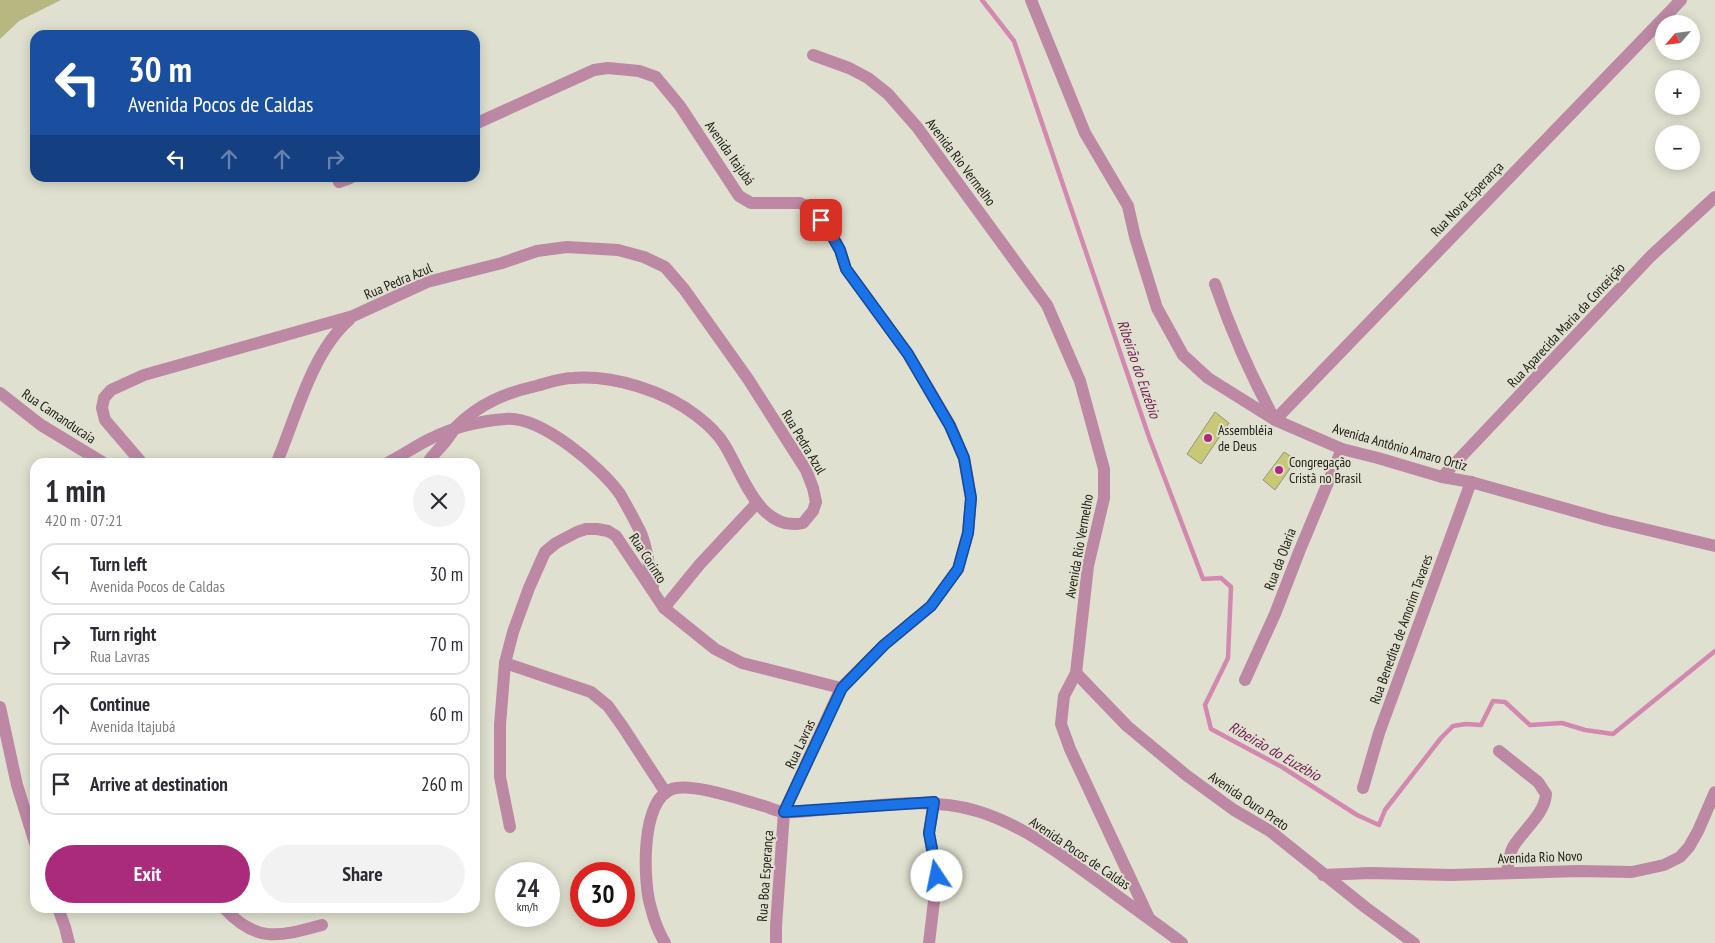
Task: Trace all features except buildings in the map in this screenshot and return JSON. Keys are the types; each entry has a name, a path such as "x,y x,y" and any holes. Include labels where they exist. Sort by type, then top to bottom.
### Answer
{"street":[{"name":"Avenida Antônio Amaro Ortiz","path":"1031,0 1085,133 1128,206 1135,237 1157,308 1183,355 1208,378 1275,420 1342,449 1442,477 1471,482 1606,520 1715,546"},
{"name":"Rua Nova Esperança","path":"1275,420 1681,0"},
{"name":"Avenida Rio Vermelho","path":"813,55 849,68 868,78 888,94 917,127 1047,305 1080,381 1104,468 1104,498 1088,566 1076,673 1064,696 1061,724 1070,749 1149,918"},
{"name":"Avenida Itajubá","path":"480,122 594,70 608,68 639,70 656,77 667,88 740,196 751,203 800,203 811,209 831,234 840,250 846,269 908,354 950,426 964,458 971,498 968,533 958,569 931,606 884,645 842,688"},
{"name":"Rua Aparecida Maria da Conceição","path":"1442,477 1651,256 1715,197"},
{"name":"Rua Pedra Azul","path":"353,316 427,282 502,263 537,251 567,247 618,250 644,256 665,267 684,289 748,380 806,470 814,488 816,502 813,512 803,523 788,524 774,519 757,503 723,442 698,416 668,398 628,383 598,378 571,378 517,390 495,398 476,409 456,428 431,458"},
{"path":"1215,284 1224,312 1252,378 1275,420"},
{"path":"279,458 314,368 330,340 353,316"},
{"name":"Rua Camanducaia","path":"138,458 105,420 102,408 104,398 111,390 144,375 353,316"},
{"name":"Rua Camanducaia","path":"0,393 41,425 95,458"},
{"path":"396,458 431,438 456,428 507,418 529,423 560,439 594,465 619,493 641,533 656,596"},
{"name":"Rua da Olaria","path":"1245,680 1276,614 1299,552 1342,449"},
{"name":"Rua Benedita de Amorim Tavares","path":"1363,788 1379,733 1471,482"},
{"path":"664,608 700,564 757,503"},
{"name":"Rua Corinto","path":"510,827 500,777 500,725 505,663 529,588 545,552 556,543 577,532 597,529 608,531 616,536 664,608 715,649 742,663 842,688"},
{"path":"505,663 591,692 608,706 666,793 655,806 647,832 646,864 646,883 650,908 665,943"},
{"name":"Avenida Ouro Preto","path":"1076,673 1127,726 1186,775 1234,810 1270,831 1323,875 1414,943"},
{"name":"Rua Lavras","path":"784,812 842,688"},
{"path":"0,707 17,785 30,826"},
{"path":"1499,751 1538,782 1546,794 1542,806 1513,847 1508,860 1507,873"},
{"name":"Avenida Pocos de Caldas","path":"666,793 672,789 698,789 784,812 934,802 978,811 1020,830 1054,850 1182,943"},
{"name":"Avenida Rio Novo","path":"1323,875 1370,873 1450,875 1579,871 1632,872 1664,865 1680,856 1689,847 1698,831 1715,792"},
{"path":"929,943 937,876 929,833 934,802"},
{"name":"Rua Boa Esperança","path":"776,943 784,812"},
{"path":"60,913 69,943"},
{"path":"228,913 240,928 260,940 322,925"}],"green space":[{"path":"0,0 61,0 19,21 0,39"}],"waterway":[{"name":"Ribeirão do Euzébio","path":"982,0 1014,41 1149,437 1203,579 1221,578 1231,587 1228,658 1205,705 1211,729 1282,767 1357,815 1379,825 1385,810 1441,738 1453,726 1466,724 1481,725 1493,701 1505,702 1530,725 1562,723 1585,730 1613,734 1715,651"}],"place":[{"name":"Assembléia de Deus","path":"1208,438"},
{"name":"Congregação Cristã no Brasil","path":"1279,470"}],"route":[{"path":"821,220 840,250 846,269 908,354 950,426 964,458 971,498 968,533 958,569 931,606 884,645 842,688 784,812 934,802 929,833 937,876"}]}
